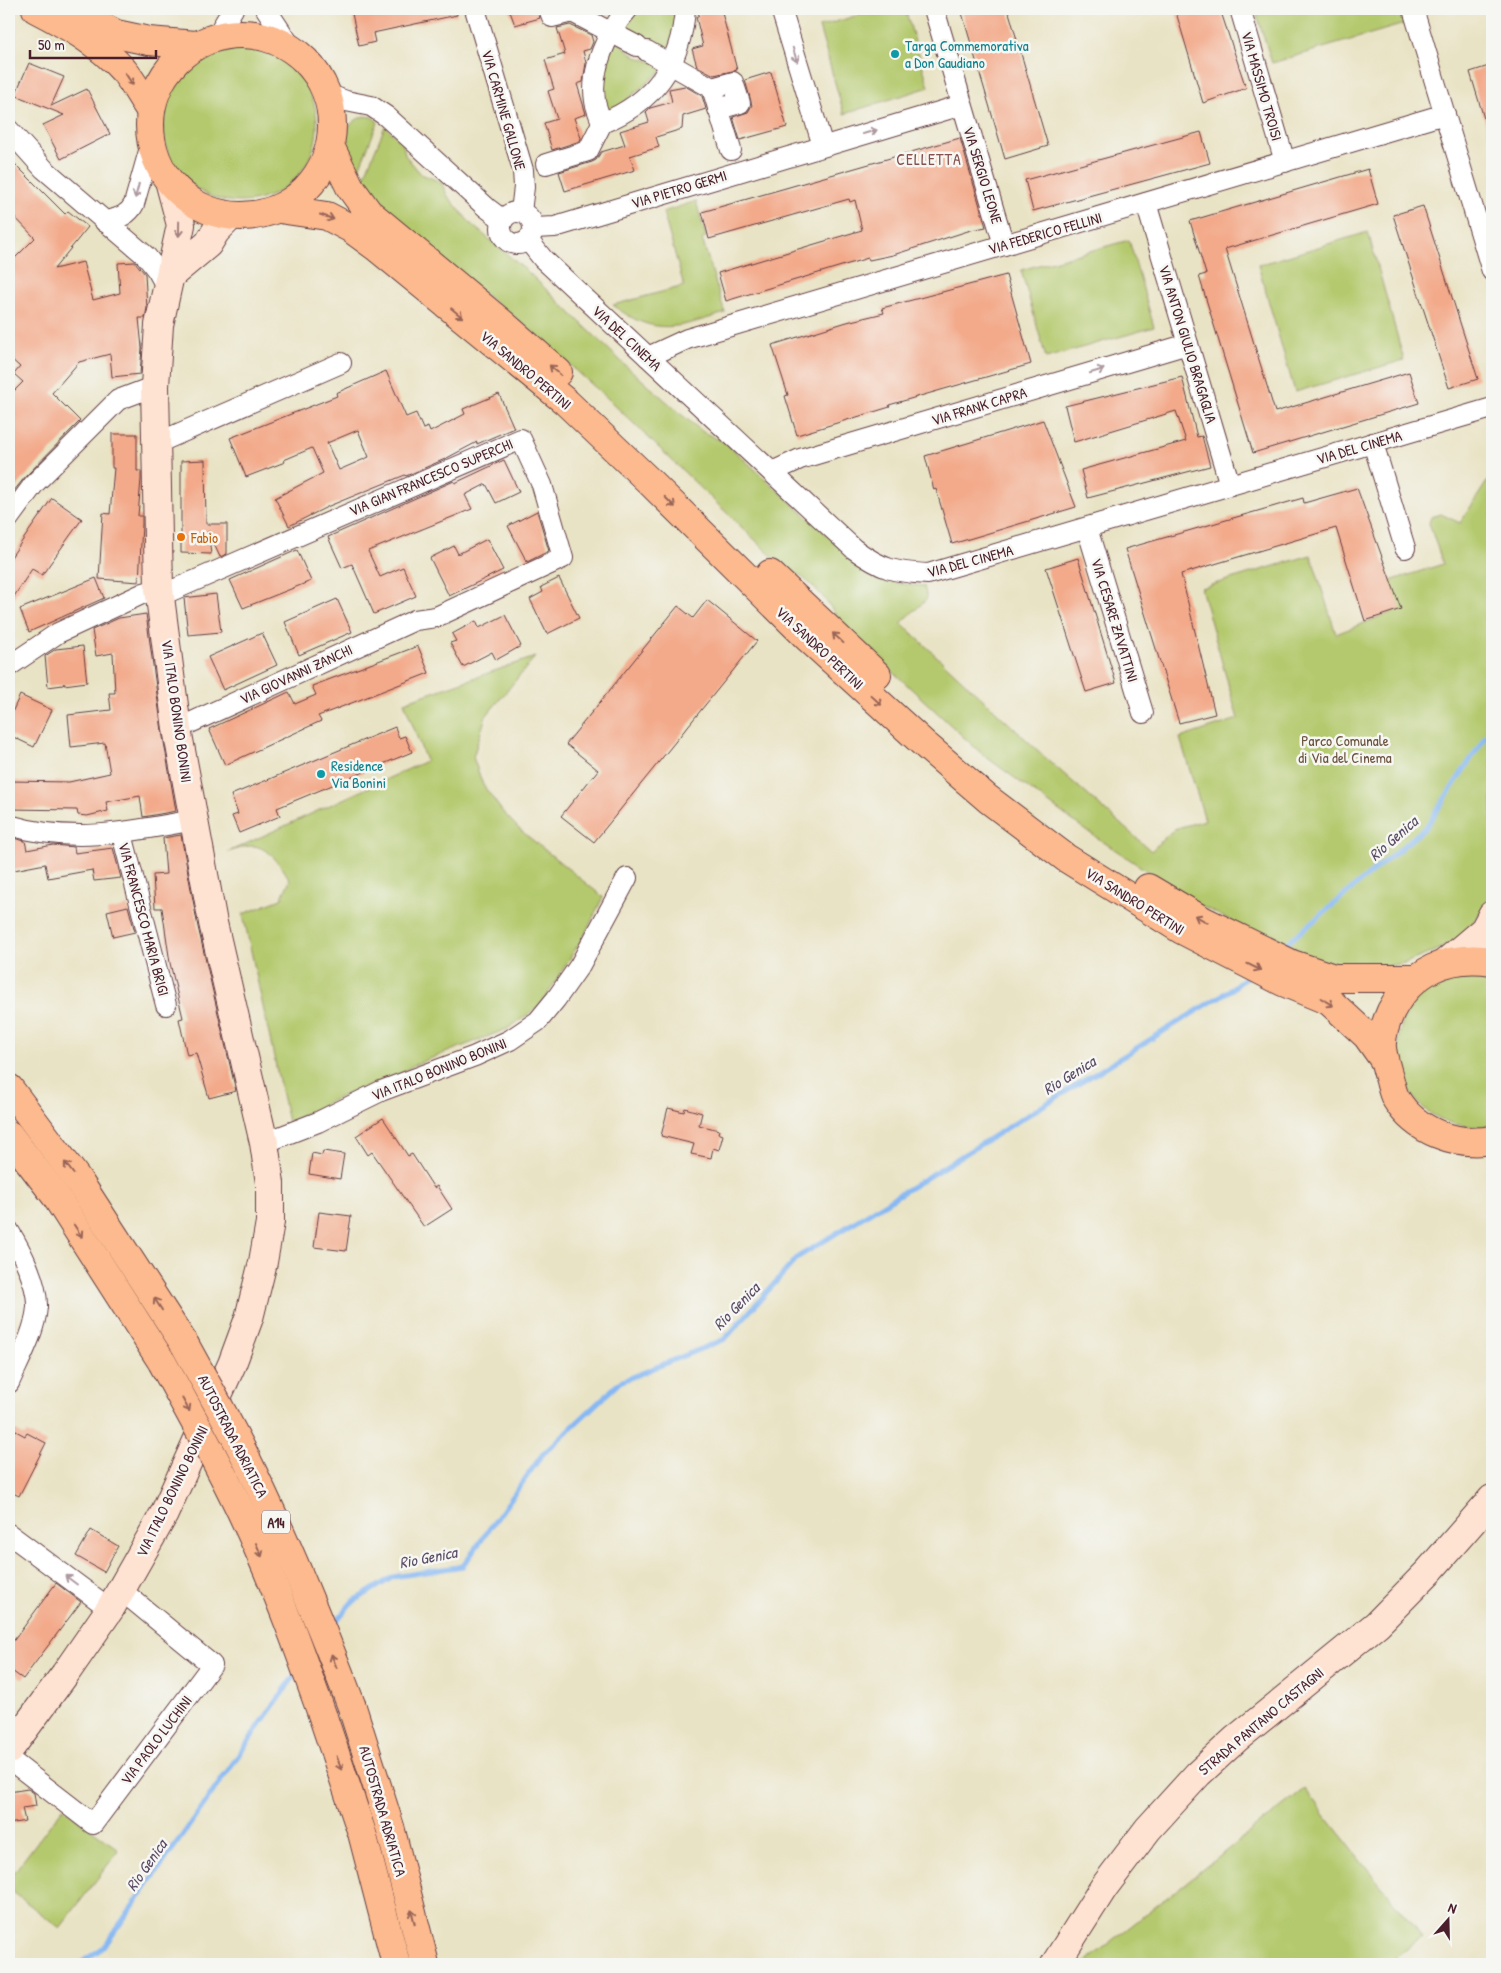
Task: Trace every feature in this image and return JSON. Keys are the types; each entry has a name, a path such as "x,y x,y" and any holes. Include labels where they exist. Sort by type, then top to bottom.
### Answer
{"main road":[{"path":"36,9 75,29 103,50 125,73 150,110"},
{"path":"68,9 116,34 149,41 206,41 243,34 269,38 294,51 314,70 327,94 332,120 330,146 320,172 302,193 279,208 256,216 231,216 208,211 188,200 170,184 158,165 151,144 149,127 150,110 159,84 174,62 206,41"},
{"name":"VIA SANDRO PERTINI","path":"330,146 350,187 368,212 503,324 589,400 944,738 1015,797 1086,849 1177,905 1234,947"},
{"name":"VIA ITALO BONINO BONINI","path":"9,1750 66,1674 116,1600 164,1514 232,1364 249,1318 264,1262 270,1222 270,1183 264,1143 213,923 177,729 159,590 155,386 160,325 181,225 170,184"},
{"name":"VIA SANDRO PERTINI","path":"279,208 327,216 350,228 376,247 566,402 810,639 923,744 988,799 1066,858 1182,930 1234,947 1288,973 1329,1001 1367,1036 1384,1060"},
{"path":"170,281 208,244 216,231 231,216"},
{"path":"1492,914 1484,930 1444,963 1417,978 1399,997 1387,1020 1382,1047 1384,1060 1396,1098 1413,1120 1436,1134 1463,1142 1492,1140"},
{"path":"1444,963 1474,958 1492,961"},
{"name":"VIA SANDRO PERTINI","path":"1288,973 1334,978 1417,978"},
{"name":"AUTOSTRADA ADRIATICA","path":"9,1088 78,1180 185,1345 243,1451 284,1538 352,1707 390,1827 425,1964"},
{"name":"AUTOSTRADA ADRIATICA","path":"9,1135 55,1196 162,1362 219,1465 259,1550 293,1632 362,1833 396,1964"},
{"name":"STRADA PANTANO CASTAGNI","path":"1055,1964 1104,1887 1148,1829 1198,1774 1236,1739 1377,1624 1430,1571 1492,1499"}],"street":[{"path":"206,41 233,9"},
{"path":"266,9 294,51"},
{"name":"VIA CARMINE GALLONE","path":"475,9 523,170 524,187 512,216"},
{"path":"549,9 552,17 571,10 712,88 731,150"},
{"path":"602,123 595,102 594,80 611,32 628,9"},
{"path":"546,164 588,151 602,123 620,116 639,104 653,90 671,64 680,41 685,9"},
{"path":"780,9 823,146"},
{"name":"VIA SERGIO LEONE","path":"934,9 1004,245"},
{"name":"VIA MASSIMO TROISI","path":"1240,9 1285,162"},
{"path":"1413,9 1492,271"},
{"name":"VIA DEL CINEMA","path":"327,94 346,101 370,106 386,116 487,208 512,216 530,218 531,234 543,259 854,549 874,564 898,572 928,574 1492,408"},
{"name":"VIA PIETRO GERMI","path":"531,234 962,105"},
{"name":"VIA FEDERICO FELLINI","path":"648,357 660,350 687,340 1445,114"},
{"path":"9,130 44,169 146,256 157,270 170,281"},
{"path":"105,222 130,211 134,204 151,144"},
{"name":"VIA ANTON GIULIO BRAGAGLIA","path":"1146,203 1230,485"},
{"path":"512,216 501,230 505,239 514,244 519,244 531,234"},
{"name":"VIA FRANK CAPRA","path":"772,472 800,459 1188,344"},
{"path":"155,444 341,363"},
{"path":"9,518 34,484 118,400 155,386"},
{"name":"VIA GIAN FRANCESCO SUPERCHI","path":"159,590 171,590 521,439 542,485 563,558 436,617 415,620"},
{"path":"1373,443 1405,548"},
{"name":"VIA CESARE ZAVATTINI","path":"1087,528 1143,713"},
{"path":"9,666 58,633 144,593 159,590"},
{"name":"VIA GIOVANNI ZANCHI","path":"177,729 415,620"},
{"path":"9,825 28,831 82,836 122,834 194,820"},
{"name":"VIA FRANCESCO MARIA BRIGI","path":"122,834 166,1005"},
{"name":"VIA ITALO BONINO BONINI","path":"264,1143 318,1122 381,1091 475,1056 510,1040 538,1021 580,964 627,878"},
{"path":"9,1231 17,1244 32,1279 37,1306 32,1328 9,1384"},
{"path":"9,1534 116,1600"},
{"name":"VIA PAOLO LUCHINI","path":"9,1759 93,1824 212,1666 116,1600"}],"green space":[{"path":"631,9 682,9 670,60 650,45 647,40 615,31"},
{"path":"878,9 905,9 929,87 844,114 819,27"},
{"path":"1255,9 1405,9 1411,22 1272,63"},
{"path":"612,36 636,57 667,66 603,120 599,93"},
{"path":"240,48 269,54 283,61 294,71 304,82 311,96 317,125 311,154 304,168 294,179 283,189 269,196 240,202 211,196 197,189 186,179 176,168 169,154 163,125 169,96 176,82 186,71 197,61 211,54"},
{"path":"364,116 372,117 378,122 356,176 347,151 346,134 349,127 355,121"},
{"name":"Parco Comunale di Via del Cinema","path":"385,126 403,144 405,155 421,174 441,182 447,195 471,224 528,272 625,365 682,415 703,432 726,443 863,568 894,583 924,586 927,599 901,623 1047,759 1151,851 1174,829 1205,820 1180,738 1238,719 1201,588 1311,555 1336,634 1400,609 1390,581 1443,564 1429,523 1431,517 1441,514 1460,523 1492,474 1492,884 1485,907 1459,940 1433,952 1405,963 1375,968 1344,967 1314,960 1287,944 1262,936 1195,903 1084,829 982,754 839,622 822,595 798,574 779,563 606,397 533,332 381,213 362,182"},
{"path":"696,201 706,237 702,239 725,313 668,327 642,322 613,305 684,286 663,212"},
{"path":"1368,232 1404,360 1295,392 1258,265"},
{"path":"1129,240 1154,327 1046,358 1021,270"},
{"path":"535,657 486,716 473,757 483,785 502,811 519,829 603,897 585,934 542,1003 507,1029 414,1065 396,1076 342,1096 288,1122 243,914 281,899 290,880 274,858 263,849 248,846 228,852 426,761 404,702"},
{"path":"1481,974 1492,976 1492,1125 1460,1125 1433,1115 1414,1097 1402,1074 1398,1048 1403,1022 1418,999 1447,978"},
{"path":"1304,1789 1422,1937 1388,1964 1083,1964"},
{"path":"63,1808 119,1850 60,1928 9,1889 9,1879"}],"building":[{"path":"351,9 456,9 457,15 373,33 375,42 359,46"},
{"path":"509,9 537,9 540,18 515,25"},
{"path":"697,9 721,9 737,70 714,75 697,66 692,49 703,46 696,17 699,15"},
{"path":"977,9 1008,9 1048,146 1005,159 962,13"},
{"path":"1175,9 1220,9 1246,88 1203,103"},
{"path":"570,25 591,35 593,42 590,49 583,51 586,63 583,82 577,84 586,114 574,118 581,138 580,141 552,150 544,123 557,119 548,91 554,89 545,60 565,54 557,28"},
{"path":"29,63 64,77 51,106 87,89 110,134 61,159 43,125 64,115 15,95"},
{"path":"1492,65 1492,135 1489,135 1470,72"},
{"path":"771,72 787,127 740,140 733,117 748,112 752,105 745,80"},
{"path":"685,86 702,96 706,109 683,116 682,129 656,137 659,147 630,156 635,170 565,191 559,172 592,162 596,160 601,152 625,145 620,131 649,122 646,112 650,108 672,102 669,89"},
{"path":"1201,132 1210,163 1033,211 1025,180"},
{"path":"960,138 986,227 893,255 869,260 868,258 726,301 718,273 862,230 855,200 850,202 849,199 709,239 702,212"},
{"path":"9,158 65,214 68,211 88,227 54,269 83,262 93,300 120,293 118,263 135,262 145,274 147,308 145,318 139,318 142,348 140,374 112,377 110,354 79,362 52,393 80,421 26,476 9,497 9,396 23,382 14,374 20,367 9,357 9,264 35,238 9,211"},
{"path":"1368,169 1378,204 1225,249 1275,412 1409,372 1419,403 1253,453 1199,276 1206,274 1190,221"},
{"path":"1423,206 1478,379 1449,388 1393,215"},
{"path":"1006,275 1031,364 889,405 890,407 797,435 785,396 788,395 772,345 847,322 884,313 882,308"},
{"path":"386,371 406,417 416,413 423,429 428,427 430,432 465,414 463,409 499,394 514,428 477,444 477,442 445,459 406,476 329,506 289,526 275,498 323,473 312,448 284,460 285,462 246,477 230,438 337,396 336,393","holes":["358,430 369,457 339,470 327,443"]},
{"path":"1182,377 1197,437 1202,436 1210,466 1088,498 1081,470 1186,441 1176,411 1074,442 1065,406"},
{"path":"1043,420 1076,507 952,544 925,456"},
{"path":"112,434 137,434 137,471 141,471 138,516 142,516 139,582 99,579 103,513 110,514 114,468 112,468"},
{"path":"205,460 206,524 227,524 227,554 220,557 208,531 211,554 181,553 181,461"},
{"path":"504,460 519,492 496,503 486,484 465,495 472,509 368,551 380,577 403,567 416,596 374,614 352,564 342,568 328,537"},
{"path":"1357,488 1401,609 1365,621 1336,528 1181,574 1215,714 1179,723 1125,549 1303,498 1304,503"},
{"path":"52,498 82,519 42,575 32,569 9,604 9,560"},
{"path":"537,511 549,551 527,562 508,526"},
{"path":"487,539 503,570 449,596 430,558 454,546 458,554"},
{"path":"297,550 311,581 243,608 230,580"},
{"path":"1078,558 1116,683 1086,692 1046,568"},
{"path":"96,578 104,598 29,632 20,609"},
{"path":"559,578 579,618 547,634 530,599 543,592 541,587"},
{"path":"216,594 221,632 188,635 184,598"},
{"path":"337,599 352,632 299,655 285,622"},
{"path":"707,600 757,641 594,842 561,816 598,770 566,744 678,606 693,618"},
{"path":"146,614 162,731 176,811 143,817 140,796 106,802 108,811 87,816 78,815 77,810 9,809 9,781 69,782 110,773 105,743 71,747 68,715 111,710 109,693 115,693 113,653 96,656 92,630 119,618"},
{"path":"505,615 521,646 496,660 492,652 463,667 450,643 456,641 452,634 476,621 479,628"},
{"path":"262,633 277,665 223,690 208,657"},
{"path":"83,646 87,682 64,685 64,683 63,685 48,687 45,656 56,649"},
{"path":"418,646 429,673 318,716 321,721 225,765 209,729 289,692 295,704 316,695 312,686"},
{"path":"20,695 52,710 34,747 9,735 9,719"},
{"name":"Residence Via Bonini","path":"395,727 399,738 405,736 412,752 277,808 280,816 239,833 232,816 238,814 231,795"},
{"path":"181,835 198,927 236,1091 209,1098 196,1053 187,1055 179,1019 183,1018 170,963 162,908 155,908 153,875 166,874 163,838"},
{"path":"9,839 25,841 27,850 53,845 74,847 75,853 113,848 121,878 94,881 92,870 48,878 45,864 9,871"},
{"path":"128,906 135,932 113,937 107,911"},
{"path":"668,1108 684,1112 685,1108 702,1113 699,1125 719,1130 718,1133 723,1135 719,1150 713,1148 711,1158 691,1154 694,1144 661,1136"},
{"path":"383,1118 408,1156 412,1154 434,1188 437,1186 452,1209 424,1227 372,1152 368,1155 356,1136"},
{"path":"323,1151 344,1154 340,1179 309,1174 312,1153 322,1155"},
{"path":"319,1212 351,1216 346,1251 314,1247"},
{"path":"14,1430 25,1436 27,1433 46,1443 19,1496 9,1491 9,1440"},
{"path":"91,1530 118,1546 104,1572 76,1556"},
{"path":"56,1583 81,1602 23,1679 9,1669 9,1647"},
{"path":"28,1789 34,1793 36,1806 22,1808 25,1821 9,1824 9,1792"}],"waterway":[{"name":"Rio Genica","path":"1280,949 1426,827 1492,727"},
{"name":"Rio Genica","path":"330,1629 351,1603 393,1577 463,1566 542,1455 620,1382 725,1339 798,1257 1232,989 1250,974"},
{"name":"Rio Genica","path":"79,1964 104,1947 297,1672"}],"place":[{"name":"Targa Commemorativa a Don Gaudiano","path":"895,54"},
{"name":"Fabio","path":"181,537"},
{"name":"Residence Via Bonini","path":"321,774"}],"district":[{"name":"CELLETTA","path":"929,159"}]}
